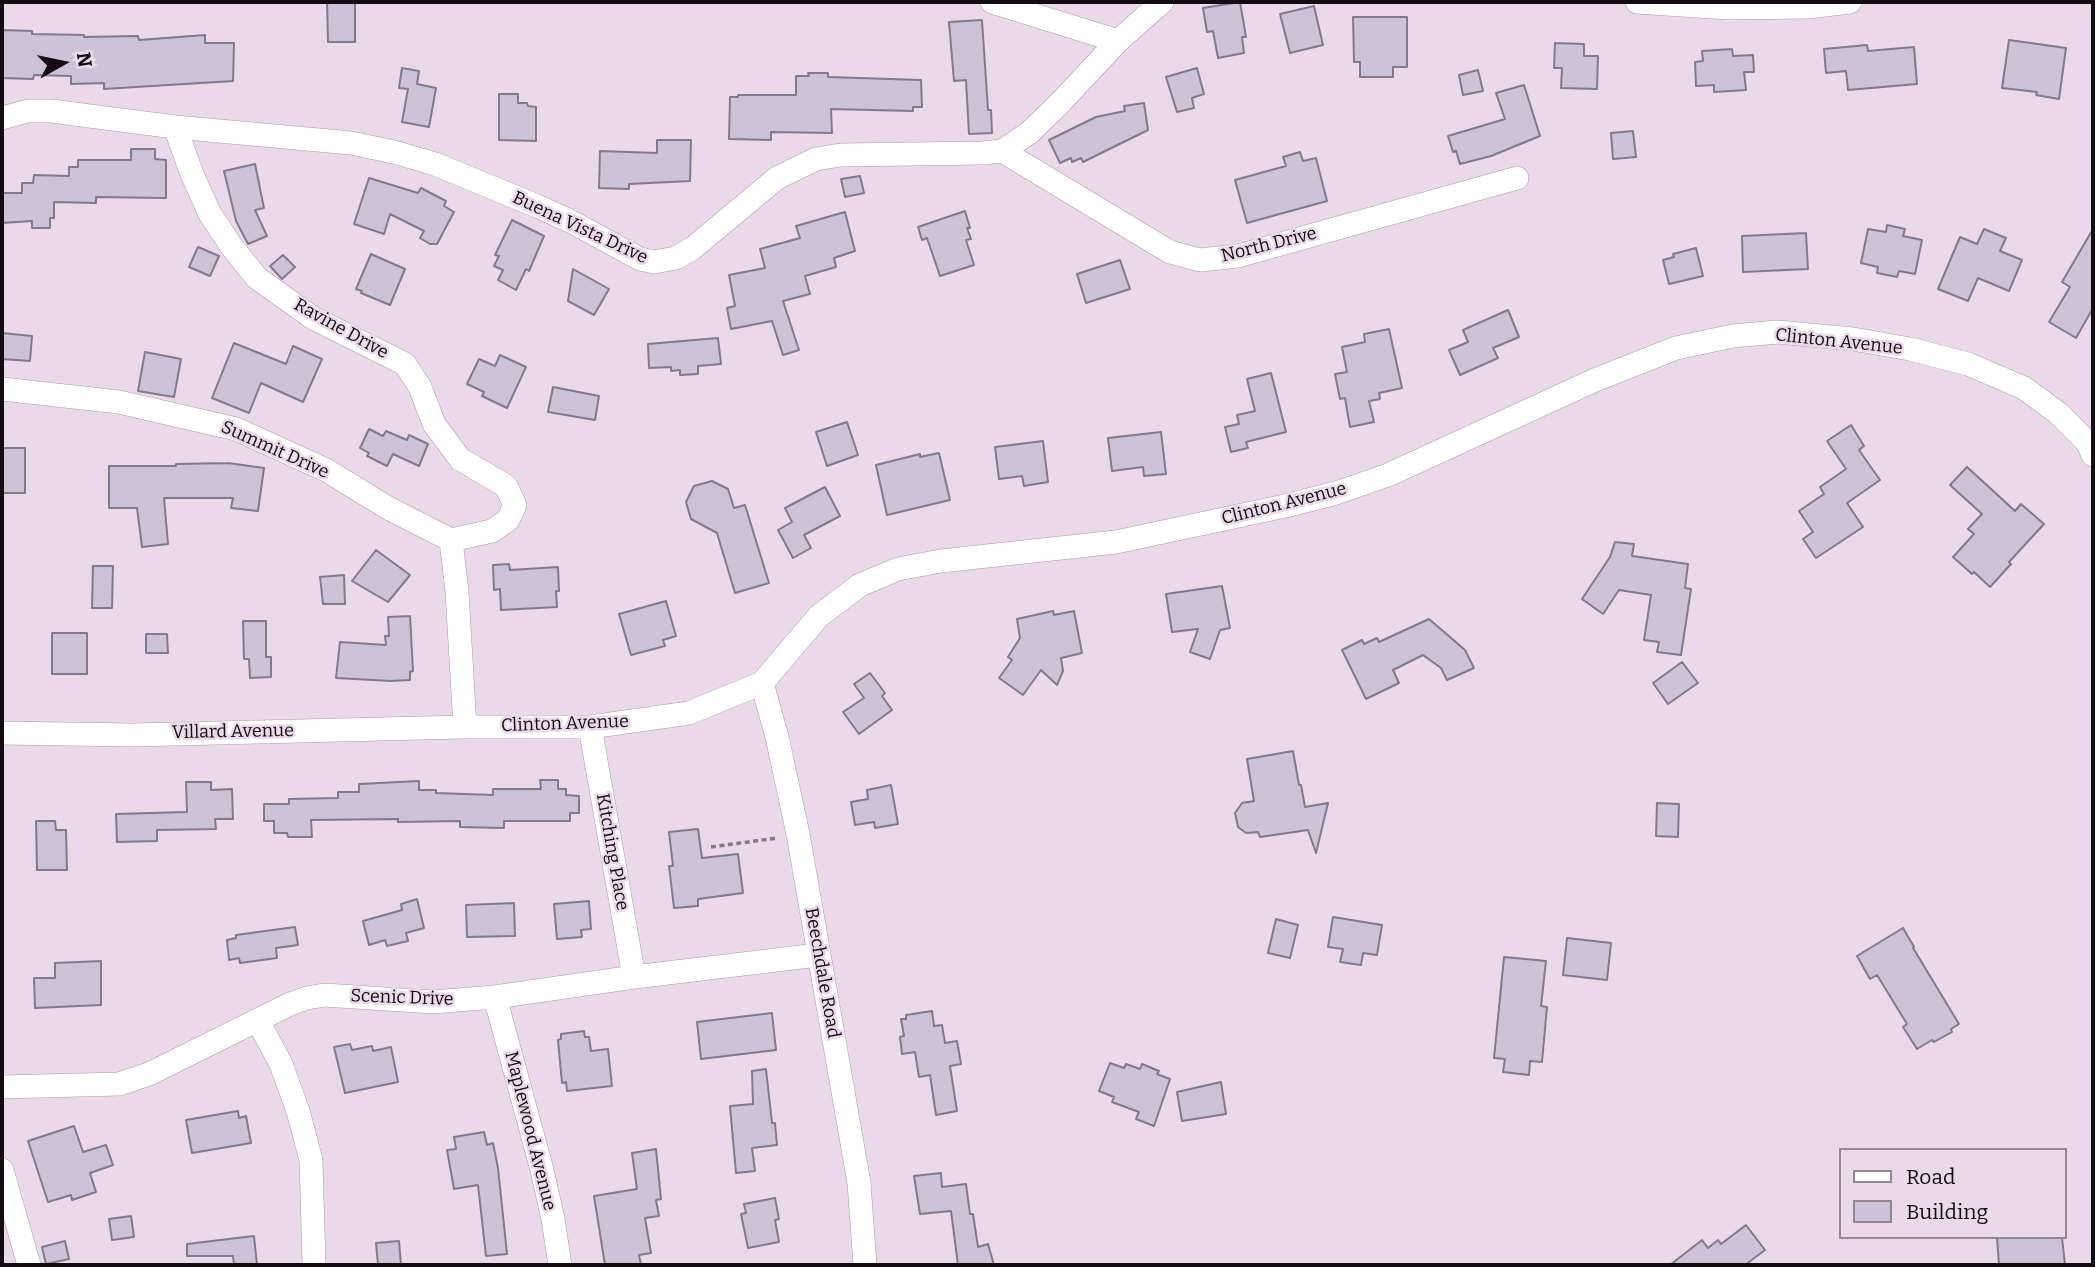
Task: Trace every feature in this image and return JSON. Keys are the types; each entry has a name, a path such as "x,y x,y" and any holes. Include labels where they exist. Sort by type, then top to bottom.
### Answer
{"street":[{"path":"992,2 1118,41"},
{"path":"1002,151 1028,133 1118,41 1162,2"},
{"path":"1637,2 1727,8 1808,7 1850,2"},
{"name":"Buena Vista Drive","path":"2,118 28,111 51,111 175,127 351,143 394,152 435,164 545,209 640,259 654,262 676,258 693,248 778,178 816,159 841,155 1002,151"},
{"name":"Ravine Drive","path":"175,127 187,163 210,214 257,278 313,318 405,364 420,387 434,424 460,459 506,486 515,505 508,520 492,531 451,540"},
{"name":"North Drive","path":"1002,151 1170,252 1200,260 1237,256 1517,178"},
{"name":"Clinton Avenue","path":"465,727 590,727 689,713 762,683 819,616 860,585 898,569 941,561 1116,542 1336,493 1388,475 1595,380 1676,348 1733,336 1778,332 1853,339 1910,349 1968,364 2024,388 2058,413 2087,442 2093,454"},
{"name":"Summit Drive","path":"2,389 119,402 236,429 326,470 388,508 451,540"},
{"path":"451,540 456,577 465,727"},
{"name":"Beechdale Road","path":"762,683 792,802 859,1182 865,1265"},
{"name":"Villard Avenue","path":"2,733 133,735 465,727"},
{"name":"Kitching Place","path":"590,727 634,977"},
{"name":"Scenic Drive","path":"2,1087 119,1084 149,1074 290,1004 324,995 433,1002 495,997 818,955"},
{"name":"Maplewood Avenue","path":"495,997 542,1170 553,1219 559,1265"},
{"path":"258,1021 290,1087 311,1160 314,1265"},
{"path":"2,1170 29,1265"}],"path":[{"path":"711,847 782,838"}],"building":[{"path":"327,2 355,2 355,42 328,42"},
{"path":"1240,2 1246,37 1242,37 1244,53 1218,58 1213,31 1207,32 1203,8"},
{"path":"1314,6 1323,45 1290,53 1280,14"},
{"path":"1353,17 1407,17 1407,67 1393,67 1393,77 1360,77 1360,62 1354,62"},
{"path":"982,20 992,133 969,134 966,80 954,81 949,22"},
{"path":"2,30 84,37 138,36 139,40 205,35 205,43 234,43 233,81 104,89 104,83 71,84 71,76 2,78"},
{"path":"2009,40 2066,48 2059,99 2036,95 2037,92 2002,88"},
{"path":"1555,43 1584,44 1584,56 1598,56 1597,89 1561,88 1562,68 1554,68"},
{"path":"1867,45 1868,51 1914,47 1917,84 1848,90 1846,71 1826,73 1824,49"},
{"path":"1732,49 1733,56 1753,55 1754,72 1744,72 1746,90 1714,92 1714,85 1696,86 1695,62 1703,61 1702,51"},
{"path":"402,68 419,71 417,84 436,88 429,127 402,122 408,89 399,88"},
{"path":"1197,68 1204,94 1192,98 1194,108 1177,112 1166,77"},
{"path":"1478,70 1483,91 1463,95 1459,75"},
{"path":"808,73 828,73 828,77 921,80 922,107 913,107 913,111 831,109 832,133 771,132 771,140 729,139 730,97 796,95 796,76 809,76"},
{"path":"1524,85 1540,136 1491,156 1460,164 1448,136 1505,119 1496,93"},
{"path":"499,94 518,94 518,103 536,107 536,141 499,140"},
{"path":"1144,103 1148,130 1083,162 1081,158 1072,162 1071,158 1060,163 1049,140 1096,117 1125,111 1124,106"},
{"path":"1633,131 1636,157 1613,159 1611,133"},
{"path":"657,140 691,140 690,181 629,184 629,189 599,188 600,151 657,153"},
{"path":"131,149 155,149 155,159 166,160 166,198 96,197 96,203 54,202 54,218 50,218 50,228 32,228 32,221 2,223 2,193 22,193 22,183 33,183 34,175 69,176 69,167 78,167 78,160 131,160"},
{"path":"1300,152 1303,161 1316,158 1327,201 1247,223 1235,180 1286,166 1283,157"},
{"path":"255,164 264,208 255,210 267,236 248,244 236,221 224,171"},
{"path":"860,176 864,193 845,197 841,179"},
{"path":"369,178 418,193 421,188 446,201 444,206 454,212 437,244 430,244 420,238 424,231 390,214 384,234 354,224"},
{"path":"965,211 971,239 966,240 974,265 940,276 927,238 922,240 918,227"},
{"path":"845,212 855,251 834,258 836,267 805,276 810,294 783,301 799,350 783,355 772,321 731,329 727,308 735,306 729,275 765,268 760,249 800,238 796,226"},
{"path":"512,220 544,236 529,271 526,269 516,290 498,280 503,270 494,266 499,256 495,255"},
{"path":"1887,225 1905,229 1903,236 1922,240 1915,274 1899,271 1897,277 1877,273 1878,267 1861,263 1868,229 1886,232"},
{"path":"1984,229 2006,238 2000,251 2022,260 2009,291 1978,278 1968,301 1938,289 1960,237 1977,244"},
{"path":"2093,229 2093,308 2076,338 2049,322 2070,287 2062,282"},
{"path":"1806,233 1808,269 1743,272 1742,236"},
{"path":"198,247 219,256 210,276 189,267"},
{"path":"1696,248 1703,276 1669,284 1663,260 1674,257 1673,254"},
{"path":"371,254 405,269 390,305 356,289"},
{"path":"283,255 295,267 282,279 270,266"},
{"path":"1120,260 1130,289 1086,303 1077,274"},
{"path":"573,269 609,289 594,315 568,301"},
{"path":"1508,310 1519,337 1493,348 1498,358 1460,375 1449,350 1468,342 1463,330"},
{"path":"1389,329 1402,388 1379,393 1380,399 1369,401 1374,422 1350,427 1345,398 1340,399 1335,374 1347,372 1342,347 1365,342 1364,334"},
{"path":"2,333 32,336 30,361 2,359"},
{"path":"718,338 721,364 698,366 698,374 680,375 680,370 671,371 671,367 649,368 648,344"},
{"path":"234,343 286,364 293,346 322,359 303,402 261,383 249,413 212,398"},
{"path":"145,352 181,359 174,397 138,391"},
{"path":"500,355 526,367 507,408 482,396 484,392 467,384 479,359 495,366"},
{"path":"1271,373 1286,432 1246,442 1248,448 1231,452 1225,427 1239,424 1237,415 1255,411 1247,379"},
{"path":"553,387 599,396 595,420 548,412"},
{"path":"847,422 858,455 827,466 816,432"},
{"path":"1851,425 1864,446 1859,450 1880,480 1847,503 1863,527 1816,558 1803,539 1813,532 1799,511 1824,494 1820,487 1846,469 1827,441"},
{"path":"369,429 383,436 386,431 407,440 409,435 428,444 419,466 393,454 387,466 367,456 369,453 360,448"},
{"path":"1161,432 1166,474 1144,476 1143,467 1112,471 1108,438"},
{"path":"1043,441 1048,482 1024,486 1022,476 999,479 995,447"},
{"path":"2,448 25,448 25,493 2,493"},
{"path":"939,453 950,500 887,515 876,465 920,454 920,457"},
{"path":"228,463 264,468 258,511 231,508 233,498 164,498 168,544 142,547 137,508 109,508 109,466"},
{"path":"1967,467 2015,511 2021,504 2044,524 1990,587 1953,557 1974,534 1968,529 1982,514 1950,485"},
{"path":"712,481 728,489 734,508 745,505 769,583 735,593 717,533 691,519 686,502 694,486"},
{"path":"825,487 840,516 804,535 811,548 793,558 778,530 792,522 785,508"},
{"path":"1615,542 1634,544 1632,556 1688,564 1685,588 1691,589 1681,655 1657,652 1659,642 1644,640 1651,595 1619,590 1603,614 1582,599 1610,557"},
{"path":"376,550 410,575 388,602 352,581"},
{"path":"509,564 510,570 558,567 557,607 501,610 500,589 494,590 493,565"},
{"path":"93,566 113,566 112,608 92,608"},
{"path":"344,575 345,604 323,604 320,577"},
{"path":"1222,586 1230,628 1220,630 1210,659 1190,652 1198,629 1172,632 1166,594"},
{"path":"666,601 676,636 663,640 665,646 631,655 619,614"},
{"path":"1053,611 1054,615 1074,611 1082,653 1061,658 1063,671 1057,685 1041,670 1023,695 999,678 1012,660 1008,657 1020,638 1017,619"},
{"path":"410,616 413,671 410,672 410,680 336,678 340,642 386,645 385,636 389,636 388,617"},
{"path":"1429,619 1465,650 1474,668 1447,680 1441,668 1423,655 1393,670 1399,683 1366,699 1342,650 1362,640 1364,644 1377,638 1379,642"},
{"path":"243,621 266,621 266,657 271,657 271,677 250,678 249,659 244,659"},
{"path":"52,633 87,633 87,674 52,674"},
{"path":"146,634 167,634 168,653 146,653"},
{"path":"1682,662 1698,683 1668,704 1653,683"},
{"path":"870,673 885,693 882,696 892,710 859,734 843,712 864,698 854,684"},
{"path":"1293,751 1305,807 1328,803 1316,853 1308,830 1260,837 1258,832 1246,833 1238,827 1235,813 1242,803 1254,801 1247,759"},
{"path":"540,780 558,780 558,789 566,789 566,795 579,796 579,813 570,813 570,821 504,821 504,828 460,827 460,821 311,820 312,837 288,837 287,833 274,833 274,821 264,821 264,804 289,804 289,799 338,798 338,792 359,792 359,784 419,781 419,790 493,795 493,789 541,789"},
{"path":"186,782 211,782 211,790 232,789 233,819 215,819 216,829 157,830 157,841 117,842 116,814 187,812"},
{"path":"891,785 898,824 875,828 874,822 855,825 851,802 868,799 867,790"},
{"path":"1657,803 1679,804 1678,837 1656,836"},
{"path":"36,821 55,821 56,830 66,830 67,870 37,870"},
{"path":"698,829 702,858 738,854 743,893 698,899 698,906 674,908 669,866 673,866 669,832"},
{"path":"417,899 424,928 406,933 408,941 387,946 385,940 369,945 363,921 402,910 401,904"},
{"path":"589,901 591,929 581,930 582,937 557,939 554,904"},
{"path":"514,903 515,936 467,937 466,905"},
{"path":"1333,917 1382,925 1377,955 1363,953 1361,965 1340,962 1343,949 1328,947"},
{"path":"1276,919 1298,925 1290,958 1268,953"},
{"path":"295,927 298,945 276,948 277,958 240,963 239,958 229,960 227,940 236,938 236,935"},
{"path":"1903,928 1959,1024 1951,1029 1952,1032 1917,1049 1903,1027 1907,1024 1877,975 1870,979 1857,956"},
{"path":"1567,938 1611,943 1607,980 1563,975"},
{"path":"1504,957 1546,961 1541,1006 1547,1007 1542,1062 1530,1061 1529,1075 1503,1072 1505,1059 1494,1058"},
{"path":"101,961 101,1005 35,1008 34,978 55,978 55,963"},
{"path":"932,1011 934,1026 942,1025 945,1043 957,1041 961,1064 950,1066 957,1111 936,1115 930,1075 919,1077 915,1052 902,1054 900,1037 904,1036 901,1019 906,1019 906,1015"},
{"path":"772,1013 776,1050 701,1059 697,1022"},
{"path":"584,1031 585,1037 589,1037 591,1051 608,1049 612,1086 567,1091 566,1082 562,1083 558,1040 561,1039 561,1034"},
{"path":"350,1044 352,1050 372,1046 373,1051 391,1047 398,1082 345,1093 334,1047"},
{"path":"1110,1063 1124,1068 1126,1064 1140,1069 1142,1064 1170,1079 1154,1126 1136,1119 1139,1112 1112,1102 1114,1097 1099,1091"},
{"path":"766,1069 777,1145 752,1148 755,1171 736,1173 730,1106 753,1104 752,1071"},
{"path":"1221,1082 1226,1114 1182,1121 1177,1092"},
{"path":"238,1111 239,1118 246,1116 251,1143 192,1153 186,1120"},
{"path":"74,1126 83,1152 106,1145 113,1165 90,1173 96,1192 72,1200 71,1195 48,1202 28,1141"},
{"path":"484,1132 487,1145 493,1143 498,1168 507,1254 486,1256 478,1185 454,1189 447,1150 456,1149 454,1137"},
{"path":"656,1149 661,1199 656,1200 659,1216 645,1218 651,1253 639,1255 641,1265 605,1265 594,1196 637,1189 632,1153"},
{"path":"941,1173 942,1187 966,1184 978,1247 988,1244 994,1265 958,1265 951,1211 920,1214 914,1176"},
{"path":"775,1198 779,1242 748,1248 741,1214 746,1213 744,1204"},
{"path":"131,1216 134,1237 112,1240 109,1219"},
{"path":"1746,1225 1765,1250 1745,1265 1670,1265 1702,1240 1708,1248 1718,1240 1721,1244"},
{"path":"254,1236 257,1265 234,1265 233,1256 187,1256 187,1244"},
{"path":"1997,1239 2062,1239 2065,1265 1999,1265"},
{"path":"65,1241 69,1259 46,1264 42,1247"},
{"path":"399,1241 401,1265 378,1265 376,1243"}]}
